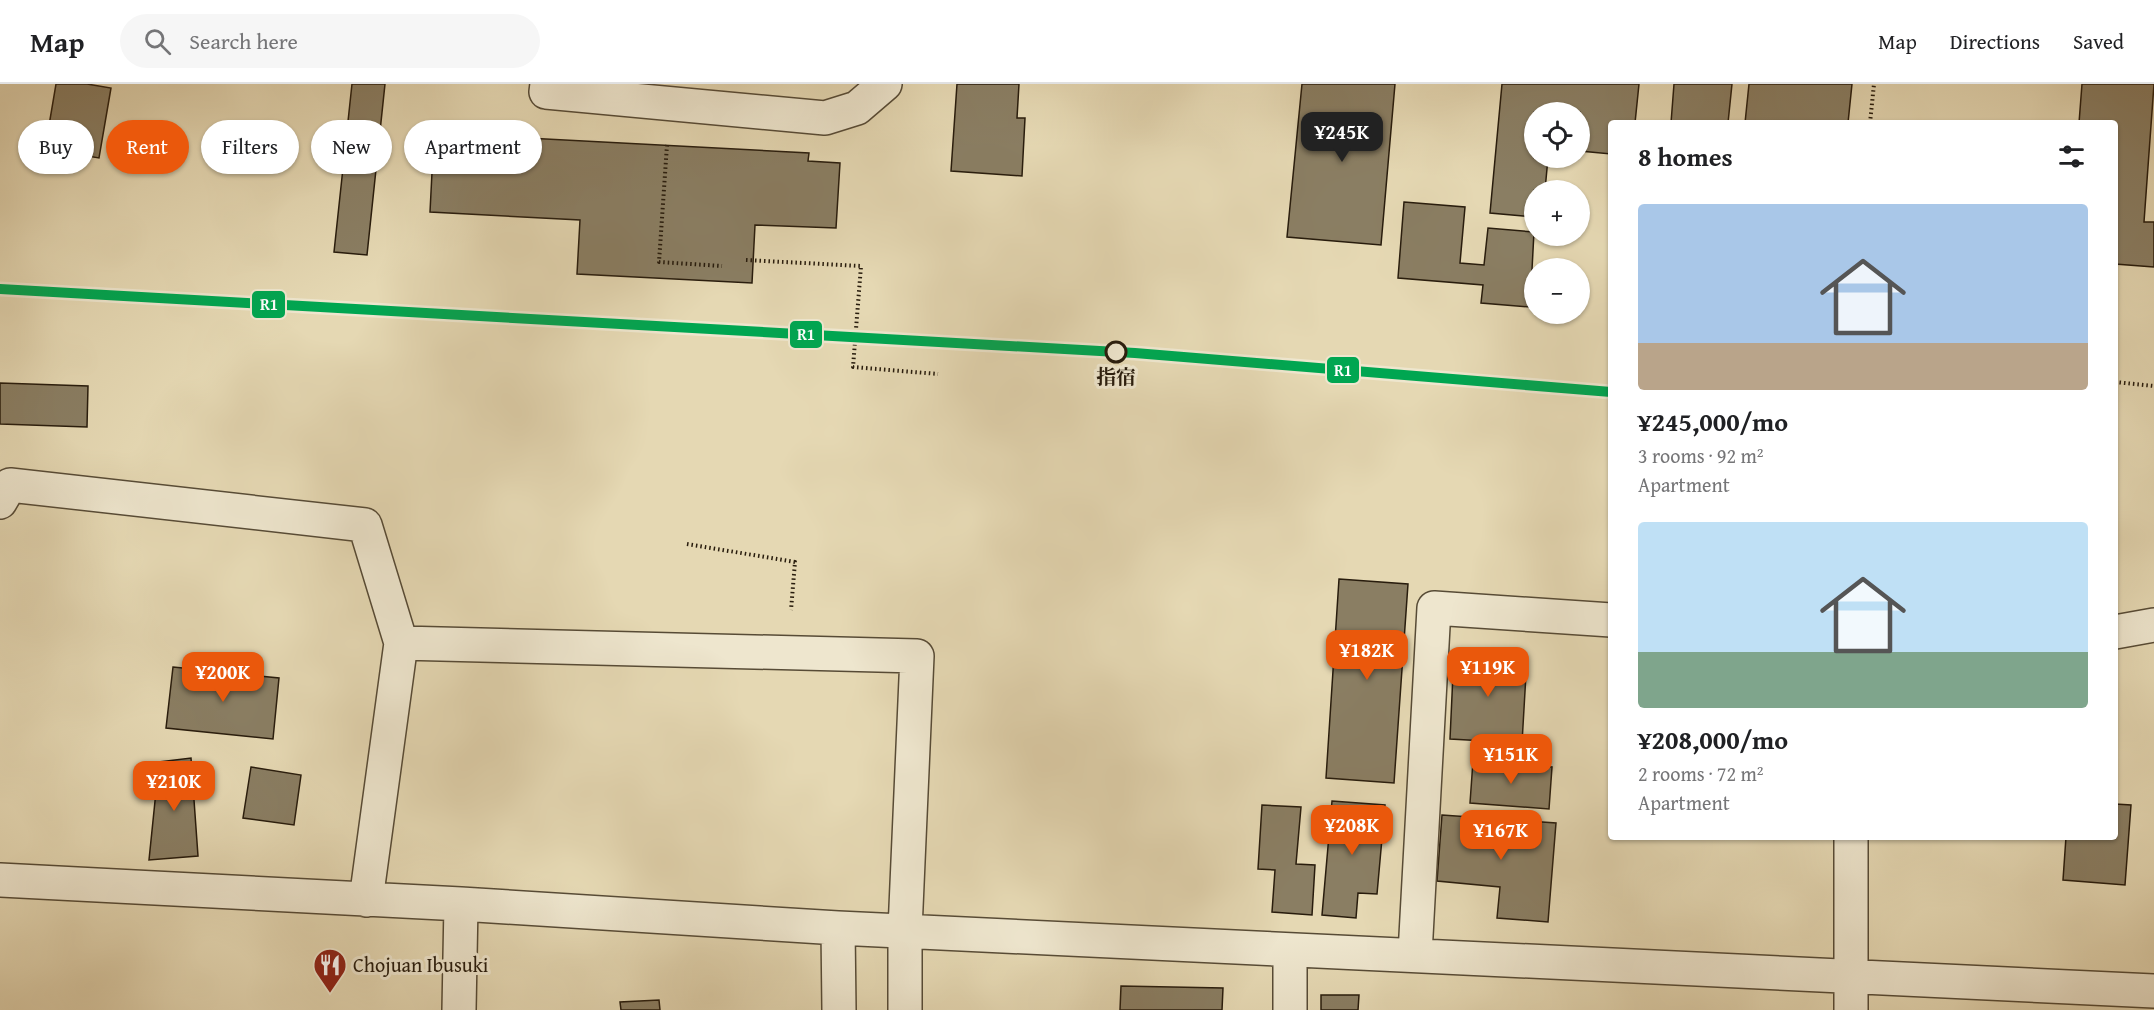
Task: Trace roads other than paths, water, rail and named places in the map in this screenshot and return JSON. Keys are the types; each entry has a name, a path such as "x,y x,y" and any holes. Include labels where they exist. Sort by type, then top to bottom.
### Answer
{"street":[{"path":"547,84 546,92 825,118 857,108 885,84"},
{"path":"0,502 10,485 365,525 401,643 366,900"},
{"path":"1415,954 1434,608 1608,620"},
{"path":"2118,631 2154,625"},
{"path":"401,643 917,656 905,930 905,1010"},
{"path":"1851,840 1851,1010"},
{"path":"0,880 461,904 838,928 2154,991"},
{"path":"459,1010 461,904"},
{"path":"838,928 839,1010"},
{"path":"1290,951 1290,1010"}],"place":[{"name":"指宿","path":"1116,352"},
{"name":"Chojuan Ibusuki","path":"330,994"}]}
